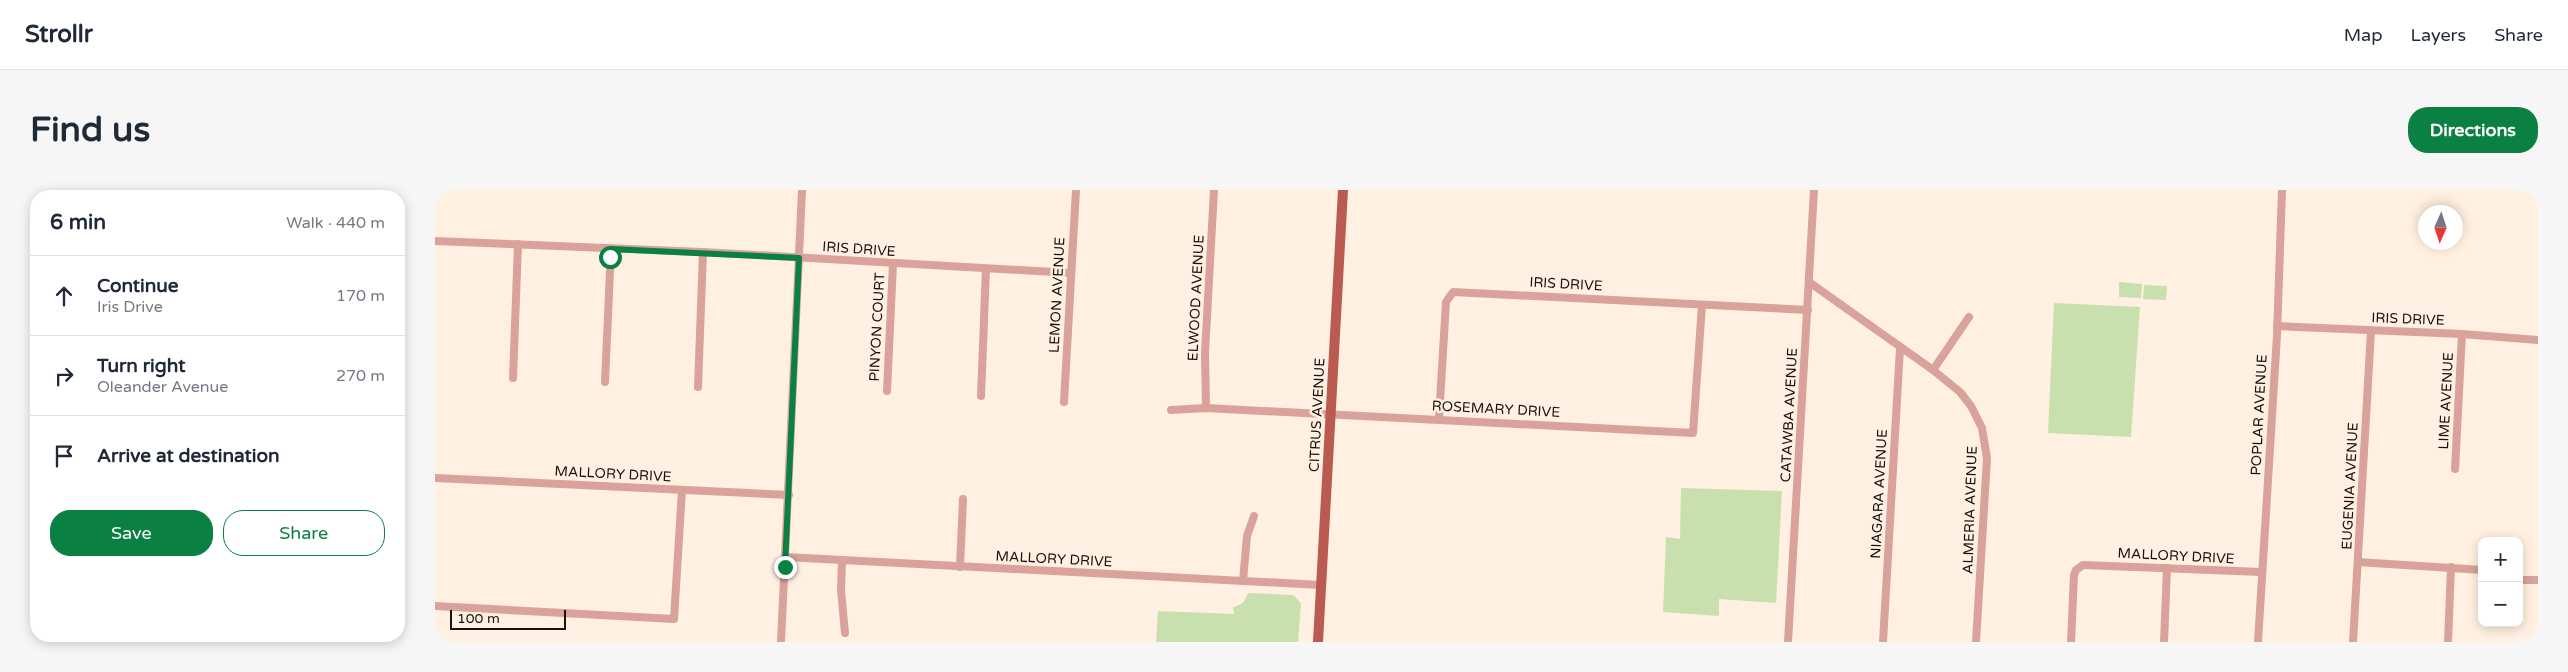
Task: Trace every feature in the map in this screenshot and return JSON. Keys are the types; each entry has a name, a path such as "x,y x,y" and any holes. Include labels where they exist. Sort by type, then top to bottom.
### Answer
{"main road":[{"name":"CITRUS AVENUE","path":"1318,642 1343,190"}],"street":[{"path":"781,642 802,190"},
{"name":"LEMON AVENUE","path":"1064,402 1076,190"},
{"name":"ELWOOD AVENUE","path":"1206,408 1205,353 1215,190"},
{"name":"CATAWBA AVENUE","path":"1788,642 1808,310 1813,190"},
{"name":"POPLAR AVENUE","path":"2258,642 2277,326 2282,190"},
{"name":"IRIS DRIVE","path":"435,241 703,252 985,269 1071,272"},
{"path":"513,378 519,244"},
{"path":"605,382 611,249"},
{"path":"698,387 703,252"},
{"name":"PINYON COURT","path":"887,391 893,264"},
{"path":"981,396 985,269"},
{"name":"ALMERIA AVENUE","path":"1809,282 1933,370 1960,392 1971,406 1986,441 1987,458 1976,642"},
{"name":"IRIS DRIVE","path":"1439,418 1446,302 1453,292 1808,310"},
{"name":"ROSEMARY DRIVE","path":"1171,410 1206,408 1693,432 1702,305"},
{"path":"1933,370 1969,317"},
{"name":"IRIS DRIVE","path":"2277,326 2462,334 2538,340"},
{"name":"EUGENIA AVENUE","path":"2353,642 2371,330"},
{"name":"LIME AVENUE","path":"2455,469 2462,334"},
{"name":"NIAGARA AVENUE","path":"1883,642 1900,348"},
{"name":"MALLORY DRIVE","path":"435,478 789,495"},
{"path":"435,606 674,619 682,490"},
{"path":"960,566 963,499"},
{"path":"1243,581 1247,536 1254,516"},
{"name":"MALLORY DRIVE","path":"785,557 1321,585"},
{"path":"842,561 841,590 845,633"},
{"path":"2358,562 2478,570"},
{"name":"MALLORY DRIVE","path":"2071,642 2074,575 2079,567 2088,564 2263,572"},
{"path":"2448,642 2451,567"},
{"path":"2164,642 2167,568"},
{"path":"2523,580 2538,580"}],"green space":[{"path":"2119,282 2142,284 2141,298 2119,297"},
{"path":"2144,285 2167,286 2166,300 2143,299"},
{"path":"2054,303 2140,307 2131,437 2048,433"},
{"path":"1681,488 1782,491 1776,603 1719,599 1719,616 1663,612 1666,537 1680,539"},
{"path":"1248,593 1293,595 1301,603 1298,642 1156,642 1158,611 1234,614 1233,607 1243,603"}],"route":[{"path":"610,257 611,249 799,258 785,567"}]}
